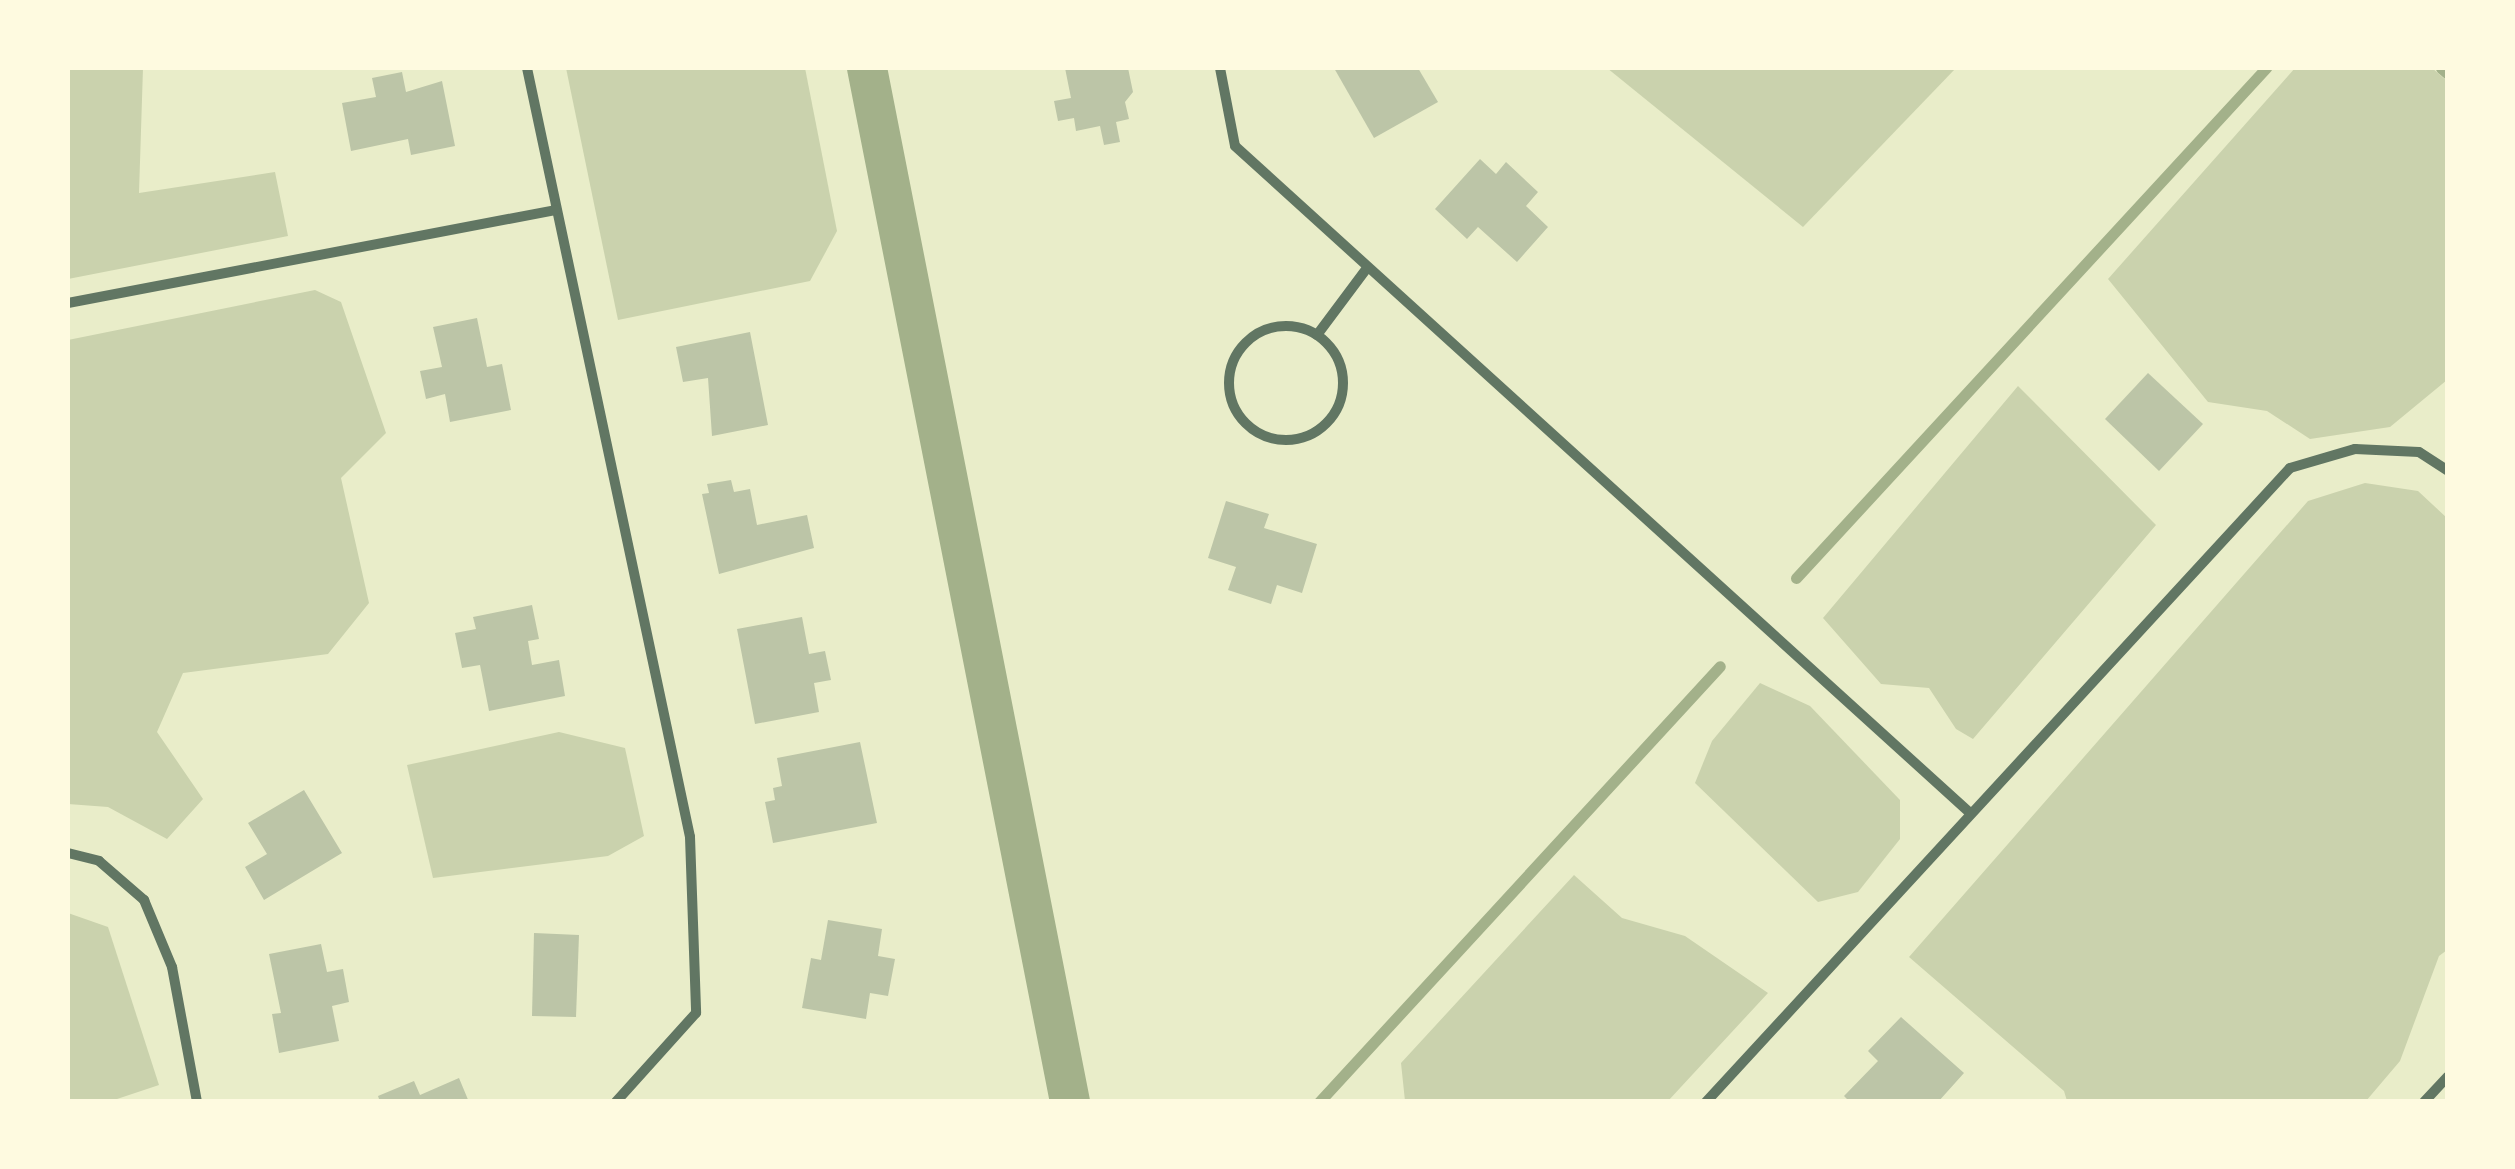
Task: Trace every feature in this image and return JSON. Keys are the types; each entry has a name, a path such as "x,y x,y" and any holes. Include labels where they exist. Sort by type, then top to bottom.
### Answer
{"street":[{"path":"527,68 690,837 696,1014 616,1102"},
{"path":"1220,68 1235,146 1970,813"},
{"path":"68,303 555,210"},
{"path":"1317,335 1367,268"},
{"path":"1289,326 1317,335 1330,347 1344,380 1334,414 1307,438 1271,440 1253,431 1230,399 1233,360 1260,331 1289,326"},
{"path":"1706,1102 2290,468 2355,449 2419,452 2448,472"},
{"path":"68,853 99,861 144,900 172,967 198,1102"},
{"path":"2424,1102 2448,1076"}],"green space":[{"path":"68,68 143,68 139,193 275,172 288,236 68,279"},
{"path":"566,68 805,68 837,231 810,281 618,320"},
{"path":"1607,68 1956,68 1803,227"},
{"path":"2295,68 2432,68 2447,81 2447,380 2390,427 2310,439 2267,411 2208,402 2108,279"},
{"path":"315,290 341,302 386,433 341,478 369,603 328,654 183,673 157,732 203,799 167,839 108,807 68,804 68,340"},
{"path":"2018,386 2156,525 1973,739 1956,729 1929,688 1881,684 1823,618"},
{"path":"2365,483 2418,491 2447,518 2447,950 2439,956 2400,1061 2366,1101 2067,1101 2064,1091 1909,957 2308,501"},
{"path":"1760,683 1810,706 1900,800 1900,839 1858,892 1818,902 1695,783 1712,741"},
{"path":"559,732 625,748 644,836 608,856 433,878 407,765"},
{"path":"1574,875 1622,918 1685,936 1768,993 1668,1101 1405,1101 1401,1063"},
{"path":"68,913 108,927 159,1085 111,1101 68,1101"}],"building":[{"path":"1065,68 1128,68 1133,92 1125,102 1129,119 1116,122 1120,142 1104,145 1100,126 1076,131 1074,118 1058,121 1054,101 1071,98"},
{"path":"1334,68 1418,68 1438,102 1374,138"},
{"path":"402,72 406,92 442,81 455,146 411,155 408,139 351,151 342,103 376,97 372,78"},
{"path":"1480,159 1496,174 1506,162 1538,192 1526,206 1548,227 1517,262 1478,227 1467,239 1435,209"},
{"path":"477,318 487,367 502,364 511,410 450,422 445,394 426,399 420,371 442,367 433,327"},
{"path":"750,332 768,425 712,436 708,378 683,382 676,347"},
{"path":"2148,373 2203,424 2159,471 2105,419"},
{"path":"731,480 734,492 750,489 757,525 807,515 814,548 719,574 702,494 709,493 707,484"},
{"path":"1226,501 1269,514 1264,528 1317,544 1302,593 1277,585 1271,604 1228,590 1236,567 1208,558"},
{"path":"532,605 539,639 528,641 532,665 559,660 565,696 489,711 480,665 462,668 455,633 476,629 473,617"},
{"path":"802,617 809,654 825,651 831,680 814,683 819,712 755,724 737,629"},
{"path":"860,742 877,823 773,843 765,802 775,800 773,788 782,786 777,758"},
{"path":"304,790 342,853 264,900 245,867 267,854 248,823"},
{"path":"828,920 882,929 878,956 895,959 888,996 870,993 866,1019 802,1008 811,958 821,960"},
{"path":"534,933 579,935 576,1017 532,1016"},
{"path":"321,944 327,972 343,969 349,1002 332,1006 339,1041 279,1053 272,1014 281,1013 269,954"},
{"path":"1901,1017 1964,1073 1938,1102 1850,1102 1844,1096 1878,1061 1868,1051"},
{"path":"459,1078 469,1102 380,1102 378,1096 414,1081 420,1095"}],"waterway":[{"path":"867,68 1070,1102"},
{"path":"1796,578 2266,68"},
{"path":"2441,68 2448,74"},
{"path":"1319,1102 1720,666"}]}
